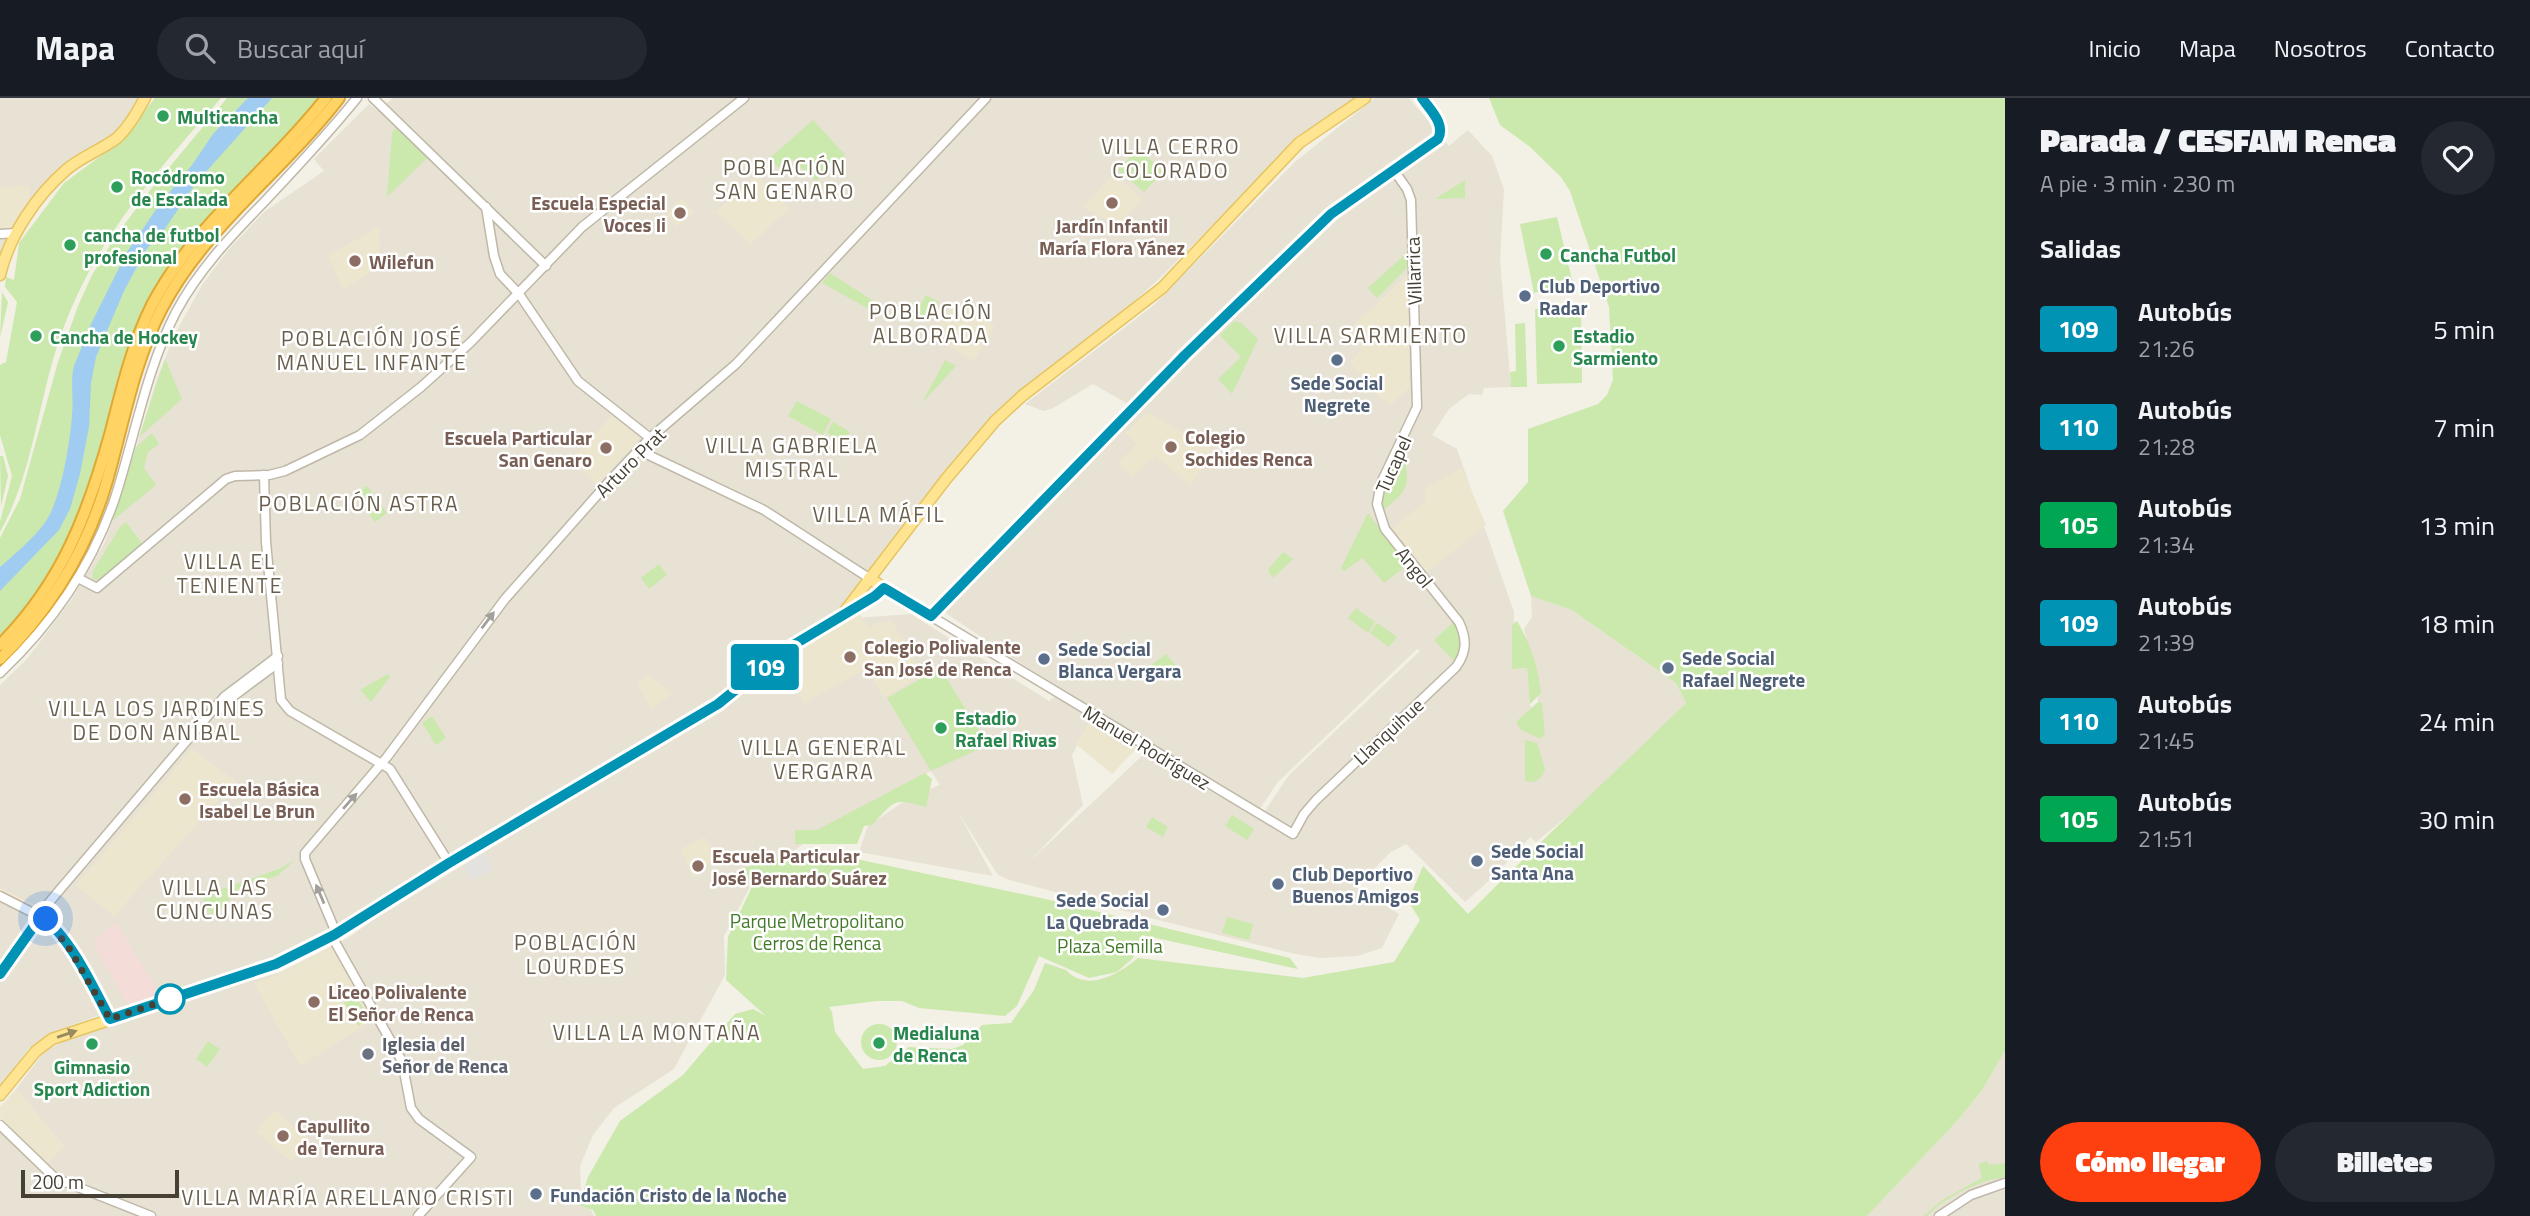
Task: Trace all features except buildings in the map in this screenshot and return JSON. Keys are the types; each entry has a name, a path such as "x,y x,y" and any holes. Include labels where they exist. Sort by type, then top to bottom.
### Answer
{"highway":[{"path":"0,645 40,598 78,533 96,484 131,358 147,315 165,282 198,238 326,98"},
{"path":"0,659 48,603 85,541 106,484 147,340 174,286 207,242 308,135 339,98"}],"main road":[{"path":"0,275 16,233 53,183 72,165 118,137 145,98"},
{"path":"839,616 852,603 946,479 1005,412 1162,288 1294,148 1365,98"},
{"name":"Manuel Rodríguez","path":"869,578 884,588"},
{"path":"0,1095 44,1044 52,1039 276,964 334,935 449,863 718,704 777,657 884,588"},
{"path":"0,974 41,916 69,948 110,1019"}],"street":[{"path":"0,673 44,627 78,578 104,528 155,360 186,295 225,243 357,98"},
{"path":"373,98 546,266"},
{"path":"264,485 279,473 360,435 445,366 588,222 744,98"},
{"name":"Arturo Prat","path":"334,935 334,928 305,859 305,853 382,763 505,599 638,450 736,364 986,98"},
{"path":"931,616 1185,355 1339,206 1437,140 1441,132 1440,125 1422,98"},
{"name":"Villarrica","path":"1393,169 1407,189 1411,204 1418,407 1413,420"},
{"path":"486,207 496,266 503,277 519,294 578,381 650,438"},
{"path":"0,234 16,233"},
{"name":"Tucapel","path":"1377,509 1379,488 1413,420"},
{"name":"Manuel Rodríguez","path":"638,450 764,510 869,578"},
{"path":"78,578 97,588 222,481 234,476 279,473"},
{"path":"264,475 265,542 278,660 279,697 287,709 390,769 449,863"},
{"name":"Angol","path":"1377,509 1385,529 1460,622"},
{"name":"Manuel Rodríguez","path":"884,588 1293,834"},
{"name":"Llanquihue","path":"1293,834 1316,800 1456,667 1465,650 1460,622"},
{"path":"0,896 41,916 43,910 224,697 278,660"},
{"path":"334,935 335,942 402,1061 413,1114 471,1157 418,1216"},
{"path":"0,1125 55,1178 151,1216"},
{"path":"1939,1216 1978,1192 2005,1183"},
{"path":"123,1216 130,1208"}],"shaded area":[{"path":"0,98 141,98 125,124 113,137 64,167 0,264"},
{"path":"393,98 1356,98 1295,142 1160,278 1081,349 1004,405 963,450 835,614 717,699 312,942 261,964 110,1015 50,915 0,891 0,685 27,659 72,599 105,542 157,378 176,332 202,285 229,249 264,212 324,171 314,159 369,104 378,111"},
{"path":"1375,98 1409,98 1449,146 1468,130 1492,156 1504,189 1500,260 1511,387 1484,388 1482,395 1469,394 1449,409 1432,435 1457,449 1514,612 1513,669 1527,668 1530,704 1542,741 1535,673 1524,629 1532,617 1531,596 1572,610 1676,683 1686,703 1591,797 1536,842 1530,837 1491,879 1465,902 1406,844 1391,852 1356,887 1399,914 1382,948 1357,956 1321,958 1158,920 1010,880 998,875 958,812 993,876 859,852 868,826 912,796 940,785 931,771 817,833 751,885 724,936 725,975 674,1069 614,1108 593,1135 580,1166 581,1193 594,1216 158,1216 58,1177 47,1164 64,1146 16,1089 45,1051 63,1042 175,1003 281,972 348,938 373,920 740,696 856,618 911,614 1049,701 1054,697 1092,718 1072,755 1083,805 1029,862 1143,755 1260,818 1289,775 1420,651 1417,649 1278,782 1259,810 1009,656 937,607 1130,405 1093,384 1053,408 1043,411 1025,404 1154,305 1295,162"},
{"name":"Jardín Infantil María Flora Yánez","path":"1114,173 1142,199 1117,226 1083,207"},
{"path":"757,175 789,208 751,244 716,212"},
{"path":"29,186 31,203 12,228 0,229 0,188"},
{"name":"Escuela Especial Voces Ii","path":"681,199 695,211 676,227 666,214"},
{"name":"Wilefun","path":"379,227 380,267 343,289 328,255"},
{"path":"1408,274 1409,388 1392,404 1380,398 1350,362 1362,349 1346,333"},
{"path":"952,302 995,326 974,361 932,337"},
{"name":"Colegio Sochides Renca","path":"1147,412 1215,451 1190,485 1155,456 1131,477 1118,462 1137,444 1125,433"},
{"name":"Escuela Particular San Genaro","path":"612,415 640,438 597,485 572,459"},
{"path":"1462,468 1486,525 1427,572 1391,530 1426,500 1425,488"},
{"name":"Colegio Polivalente San José de Renca","path":"859,613 869,628 879,622 892,621 923,674 884,698 866,669 804,703 781,661"},
{"path":"650,675 672,694 652,709 637,683"},
{"path":"1092,718 1137,748 1112,774 1076,744"},
{"path":"192,749 236,781 114,916 76,885"},
{"name":"Escuela Particular José Bernardo Suárez","path":"705,837 716,855 698,876 693,878 681,849"},
{"path":"485,853 493,869 472,880 464,865"},
{"path":"0,888 45,910 33,918 0,902"},
{"path":"0,902 47,925 56,934 100,1015 61,1029 29,1048 0,1087"},
{"path":"116,921 160,995 129,1007 93,942"},
{"name":"Liceo Polivalente El Señor de Renca","path":"333,947 373,1020 300,1066 254,983 273,977"},
{"path":"2005,1051 2005,1216 1867,1216 1958,1120 1982,1090"},
{"path":"16,1089 64,1146 47,1164 0,1117 0,1107"},
{"name":"Capullito de Ternura","path":"275,1110 310,1140 291,1162 256,1132"},
{"path":"0,1131 47,1177 137,1216 0,1216"}],"green space":[{"path":"155,98 221,98 131,206 111,234 77,295 55,354 21,483 0,532 12,476 0,435 0,365 6,362 17,302 5,287 6,277 14,280 19,243 64,183 121,141"},
{"path":"227,98 318,98 274,151 202,225 160,280 143,310 134,334 105,437 72,530 41,588 22,614 0,637 0,538 20,499 58,362 78,306 92,275 115,237"},
{"path":"1489,98 2005,98 2005,1051 1982,1090 1958,1120 1867,1216 596,1216 593,1210 579,1205 588,1177 620,1121 683,1075 735,1014 753,1009 766,1016 726,980 728,937 753,885 740,869 798,853 842,856 1041,898 1290,958 1298,969 1142,935 1133,958 1117,972 1089,978 1039,956 1017,1006 1005,1016 919,1008 902,1001 829,1007 835,1032 863,1069 885,1066 909,1047 952,1049 963,1045 982,1025 1011,1023 1034,990 1045,963 1066,970 1074,977 1093,981 1103,979 1122,970 1138,958 1303,978 1394,962 1420,920 1408,901 1423,866 1468,914 1686,703 1676,683 1572,610 1531,596 1503,511 1528,482 1528,429 1598,404 1607,395 1613,380 1609,307 1570,191 1561,177 1530,147 1500,125"},
{"path":"813,120 845,155 816,181 792,159 781,170 770,158"},
{"path":"397,126 428,157 387,197 392,133"},
{"path":"1138,148 1163,172 1144,192 1118,170"},
{"path":"1465,180 1465,198 1435,199"},
{"name":"Cancha Futbol","path":"1557,217 1573,284 1534,293 1520,224"},
{"path":"1409,251 1409,266 1377,298 1368,288"},
{"path":"830,273 872,300 869,309 822,283"},
{"path":"2,292 8,302 0,338"},
{"path":"926,295 939,302 929,320 916,313"},
{"name":"Estadio Sarmiento","path":"1581,307 1582,383 1537,384 1535,309"},
{"path":"1234,321 1241,323 1258,339 1232,394 1218,379 1241,357 1220,335"},
{"path":"1525,323 1527,387 1511,387 1510,372 1516,371 1515,324"},
{"path":"165,359 182,399 139,437"},
{"path":"945,360 956,366 922,403"},
{"path":"797,401 831,419 823,435 788,416"},
{"path":"833,422 850,432 844,443 827,433"},
{"path":"152,433 159,444 148,452 144,468 156,485 112,521 136,447"},
{"path":"1403,447 1406,483 1400,495 1383,510 1381,491"},
{"path":"0,456 3,456 8,476 1,507"},
{"path":"367,486 387,513 375,522 355,495"},
{"path":"1368,513 1407,565 1384,583 1363,558 1344,571 1341,568"},
{"path":"126,522 142,544 101,580 95,580 93,571 120,527"},
{"path":"1283,552 1293,559 1273,578 1268,570"},
{"path":"659,564 667,575 649,589 641,578"},
{"path":"1356,608 1375,622 1368,633 1348,618"},
{"path":"1455,621 1462,642 1455,662 1434,640"},
{"path":"1517,621 1533,656 1540,683 1541,693 1530,704 1527,668 1512,669 1512,625"},
{"path":"1377,623 1397,637 1389,647 1370,633"},
{"path":"1166,654 1176,666 1153,682 1145,670"},
{"name":"Estadio Rafael Rivas","path":"940,668 988,745 931,771 887,698"},
{"path":"388,674 390,677 371,702 360,690"},
{"path":"1538,702 1542,703 1545,733 1541,739 1521,730 1517,724"},
{"path":"432,716 446,738 436,745 422,723"},
{"path":"1525,740 1537,743 1545,769 1540,778 1532,782 1525,781"},
{"path":"925,773 932,779 926,807 895,803 872,825 864,826 857,844 795,844 795,830 817,830"},
{"path":"1232,815 1254,829 1247,840 1225,826"},
{"path":"1152,817 1168,827 1163,837 1146,827"},
{"path":"295,860 277,876 240,887 213,918 202,896 279,869"},
{"path":"1227,917 1253,924 1249,940 1222,933"},
{"path":"355,995 370,1019 358,1026 344,1002"},
{"name":"Medialuna de Renca","path":"879,1024 892,1029 897,1042 892,1055 879,1060 866,1055 861,1042 866,1029"},
{"path":"208,1041 220,1049 207,1067 196,1059"},
{"path":"1987,1161 1989,1165 2005,1163 2005,1177 1963,1190 1927,1216 1923,1216 1944,1199 1982,1178 1979,1164"}],"water":[{"path":"248,98 272,98 196,183 164,230 146,250 124,291 96,357 91,383 89,427 70,509 59,530 0,591 0,567 40,529 54,506 69,439 74,366 91,324 127,252 213,134"}],"bus line":[{"name":"109","path":"0,974 41,916 69,948 110,1019 276,964 334,935 449,863 718,704 785,650 884,588 931,616 1185,355 1339,206 1438,139 1442,129 1422,98"}],"place":[{"name":"Multicancha","path":"163,116"},
{"name":"Rocódromo de Escalada","path":"117,187"},
{"name":"Jardín Infantil María Flora Yánez","path":"1112,203"},
{"name":"Escuela Especial Voces Ii","path":"680,213"},
{"name":"cancha de futbol profesional","path":"70,245"},
{"name":"Cancha Futbol","path":"1546,254"},
{"name":"Wilefun","path":"355,261"},
{"name":"Club Deportivo Radar","path":"1525,296"},
{"name":"Cancha de Hockey","path":"36,336"},
{"name":"Estadio Sarmiento","path":"1559,346"},
{"name":"Sede Social Negrete","path":"1337,360"},
{"name":"Colegio Sochides Renca","path":"1171,447"},
{"name":"Escuela Particular San Genaro","path":"606,448"},
{"name":"Colegio Polivalente San José de Renca","path":"850,657"},
{"name":"Sede Social Blanca Vergara","path":"1044,659"},
{"name":"Sede Social Rafael Negrete","path":"1668,668"},
{"name":"Estadio Rafael Rivas","path":"941,728"},
{"name":"Escuela Básica Isabel Le Brun","path":"185,799"},
{"name":"Sede Social Santa Ana","path":"1477,861"},
{"name":"Escuela Particular José Bernardo Suárez","path":"698,866"},
{"name":"Club Deportivo Buenos Amigos","path":"1278,884"},
{"name":"Sede Social La Quebrada","path":"1163,910"},
{"name":"Liceo Polivalente El Señor de Renca","path":"314,1002"},
{"name":"Medialuna de Renca","path":"879,1043"},
{"name":"Gimnasio Sport Adiction","path":"92,1044"},
{"name":"Iglesia del Señor de Renca","path":"368,1054"},
{"name":"Capullito de Ternura","path":"283,1136"},
{"name":"Fundación Cristo de la Noche","path":"536,1194"}],"district":[{"name":"VILLA CERRO COLORADO","path":"1171,158"},
{"name":"POBLACIÓN SAN GENARO","path":"785,179"},
{"name":"POBLACIÓN ALBORADA","path":"931,323"},
{"name":"VILLA SARMIENTO","path":"1371,335"},
{"name":"POBLACIÓN JOSÉ MANUEL INFANTE","path":"372,350"},
{"name":"VILLA GABRIELA MISTRAL","path":"792,457"},
{"name":"POBLACIÓN ASTRA","path":"359,503"},
{"name":"VILLA MÁFIL","path":"879,514"},
{"name":"VILLA EL TENIENTE","path":"230,573"},
{"name":"VILLA LOS JARDINES DE DON ANÍBAL","path":"157,720"},
{"name":"VILLA GENERAL VERGARA","path":"824,759"},
{"name":"VILLA LAS CUNCUNAS","path":"215,899"},
{"name":"POBLACIÓN LOURDES","path":"576,954"},
{"name":"VILLA LA MONTAÑA","path":"657,1032"},
{"name":"VILLA MARÍA ARELLANO CRISTI","path":"348,1197"}],"route":[{"path":"46,919 69,948 110,1019 170,999"}],"park label":[{"name":"Parque Metropolitano Cerros de Renca","path":"817,931"},
{"name":"Plaza Semilla","path":"1110,945"}]}
